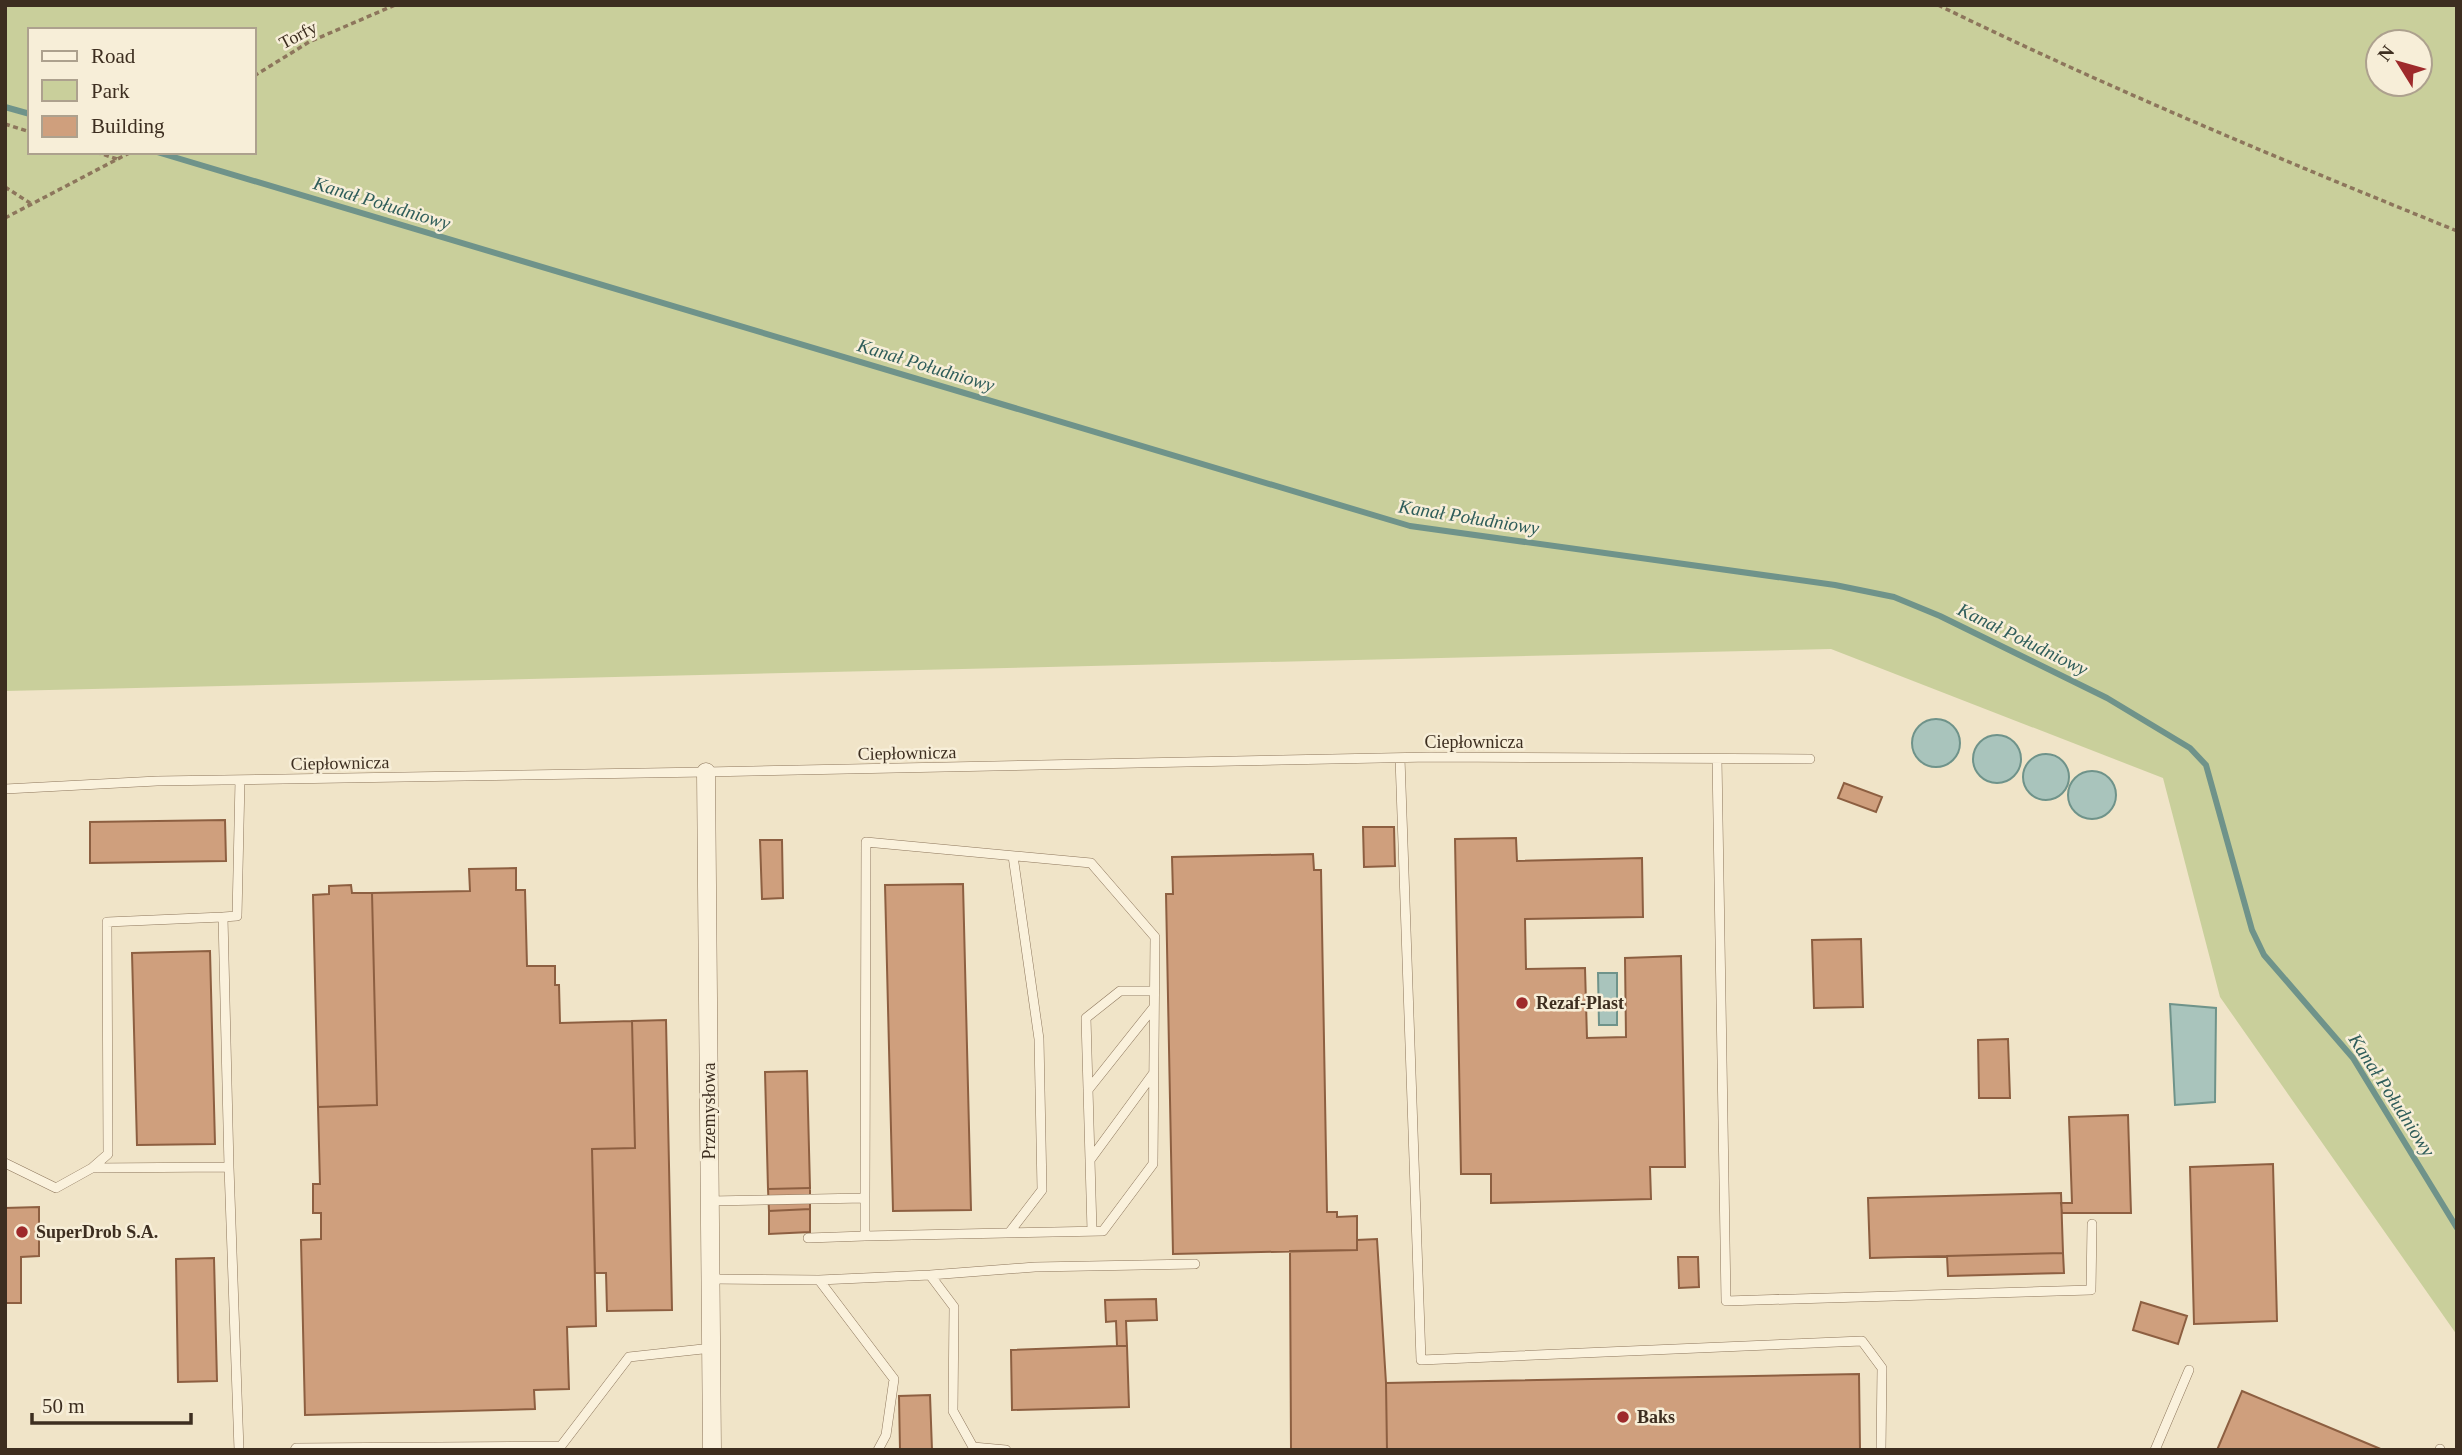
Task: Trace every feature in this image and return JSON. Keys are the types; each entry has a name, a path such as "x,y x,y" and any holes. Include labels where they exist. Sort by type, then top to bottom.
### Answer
{"street":[{"name":"Przemysłowa","path":"706,772 712,1450"}],"lane":[{"name":"Ciepłownicza","path":"5,789 157,780 1400,758 1810,759"},
{"path":"1400,758 1421,1360 1861,1341 1882,1368 1881,1450"},
{"path":"1717,759 1726,1301 2091,1290 2092,1224"},
{"path":"5,1163 56,1188 92,1168 108,1154 107,922 237,916 240,780"},
{"path":"808,1237 865,1236 1009,1233 1093,1231 1103,1231 1153,1164 1155,937 1091,863 866,842 865,1236"},
{"path":"1009,1233 1042,1190 1039,1039 1013,856"},
{"path":"223,917 239,1450"},
{"path":"1093,1231 1086,1018 1120,990 1154,991"},
{"path":"1088,1090 1154,1007"},
{"path":"1090,1160 1153,1074"},
{"path":"92,1168 229,1167"},
{"path":"710,1201 865,1198"},
{"path":"710,1279 819,1280 1035,1267 1195,1264"},
{"path":"930,1275 954,1307 953,1411 973,1447 1006,1450"},
{"path":"819,1280 894,1379 886,1435 878,1450"},
{"path":"295,1450 561,1446 629,1357 712,1348"},
{"path":"2155,1450 2189,1370"}],"path":[{"name":"Torfy","path":"256,75 309,42 395,5"},
{"path":"1938,5 2227,138 2457,231"},
{"path":"5,124 28,131"},
{"path":"103,154 119,159"},
{"path":"5,218 128,154"},
{"path":"5,187 31,204"}],"green space":[{"path":"5,5 2457,5 2457,1335 2220,997 2163,778 1831,649 5,691"}],"water":[{"path":"1936,719 1953,726 1960,743 1953,760 1936,767 1919,760 1912,743 1919,726"},
{"path":"1997,735 2014,742 2021,759 2014,776 1997,783 1980,776 1973,759 1980,742"},
{"path":"2046,754 2062,761 2069,777 2062,793 2046,800 2030,793 2023,777 2030,761"},
{"path":"2092,771 2109,778 2116,795 2109,812 2092,819 2075,812 2068,795 2075,778"},
{"path":"1598,973 1617,973 1617,1025 1599,1025"},
{"path":"2170,1004 2216,1008 2215,1102 2175,1105"}],"building":[{"path":"1844,783 1882,797 1876,812 1838,798"},
{"path":"225,820 226,861 90,863 90,822"},
{"path":"1363,827 1394,827 1395,866 1364,867"},
{"name":"Rezaf-Plast","path":"1516,838 1517,861 1642,858 1643,917 1525,919 1526,969 1585,968 1587,1038 1626,1037 1625,958 1681,956 1685,1167 1650,1167 1651,1199 1491,1203 1491,1174 1461,1174 1455,839"},
{"path":"760,840 782,840 783,898 762,899"},
{"path":"1313,854 1314,870 1321,870 1327,1212 1337,1212 1337,1217 1357,1216 1357,1250 1173,1254 1166,894 1173,894 1172,857"},
{"path":"516,868 516,890 525,890 527,966 555,966 555,985 559,985 560,1023 632,1021 635,1148 592,1149 596,1326 567,1327 569,1389 534,1390 535,1409 305,1415 301,1240 321,1239 321,1213 313,1213 313,1184 320,1184 318,1107 377,1105 372,893 470,891 469,869"},
{"path":"963,884 971,1210 893,1211 885,885"},
{"path":"351,885 352,893 372,893 377,1105 318,1107 313,895 329,894 329,886"},
{"path":"1861,939 1863,1007 1814,1008 1812,940"},
{"path":"210,951 215,1144 137,1145 132,953"},
{"path":"666,1020 672,1310 607,1311 606,1273 595,1273 592,1149 635,1148 632,1021"},
{"path":"2008,1039 2010,1098 1979,1098 1978,1040"},
{"path":"807,1071 810,1188 768,1189 765,1072"},
{"path":"2128,1115 2131,1213 2062,1213 2061,1203 2072,1203 2069,1117"},
{"path":"2273,1164 2277,1321 2194,1324 2190,1167"},
{"path":"810,1188 810,1209 769,1211 768,1189"},
{"path":"2061,1193 2063,1253 1870,1258 1868,1198"},
{"name":"SuperDrob S.A.","path":"39,1207 39,1256 21,1257 21,1303 5,1303 5,1208"},
{"path":"810,1209 810,1232 769,1234 769,1211"},
{"path":"1377,1239 1386,1383 1387,1450 1291,1450 1290,1251 1357,1250 1357,1240"},
{"path":"2063,1253 2064,1273 1948,1276 1947,1256"},
{"path":"1678,1257 1698,1257 1699,1287 1679,1288"},
{"path":"214,1258 217,1381 178,1382 176,1259"},
{"path":"1156,1299 1157,1320 1126,1321 1127,1346 1117,1346 1116,1321 1106,1322 1105,1300"},
{"path":"2141,1302 2187,1316 2178,1344 2133,1330"},
{"path":"1127,1346 1129,1407 1012,1410 1011,1350"},
{"name":"Baks","path":"1859,1374 1860,1450 1387,1450 1386,1383"},
{"path":"2242,1391 2383,1450 2217,1450"},
{"path":"930,1395 932,1450 900,1450 899,1396"}],"waterway":[{"name":"Kanał Południowy","path":"5,107 28,113"},
{"name":"Kanał Południowy","path":"164,154 1410,526 1835,585 1894,597 1940,616 2107,698 2190,748 2206,765 2252,930 2264,955 2353,1058 2457,1228"}],"place":[{"name":"Rezaf-Plast","path":"1522,1003"},
{"name":"SuperDrob S.A.","path":"22,1232"},
{"name":"Baks","path":"1623,1417"}]}
